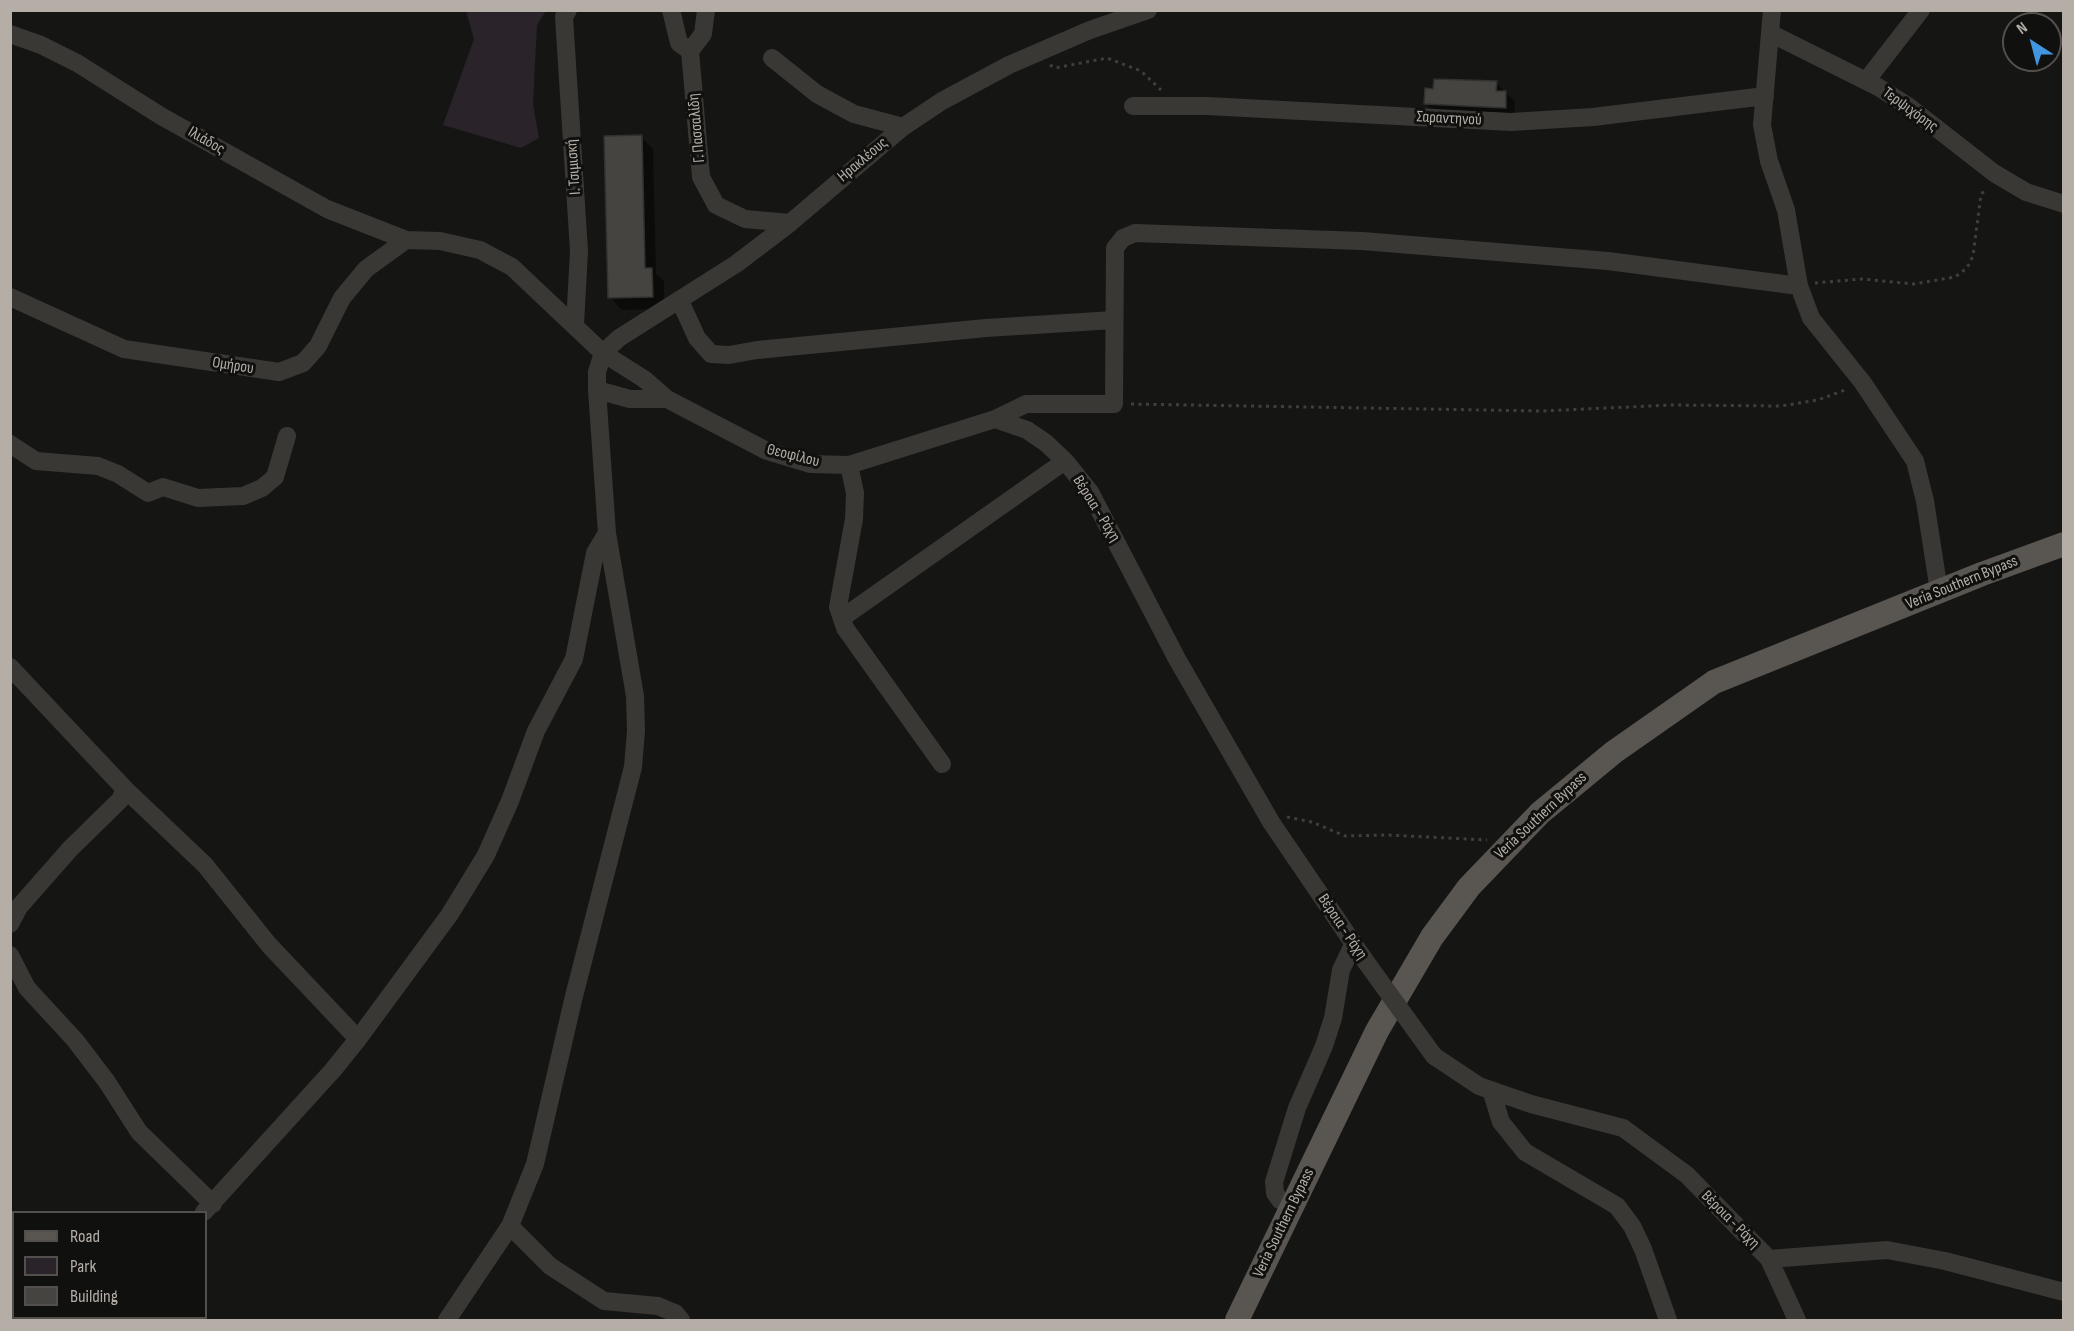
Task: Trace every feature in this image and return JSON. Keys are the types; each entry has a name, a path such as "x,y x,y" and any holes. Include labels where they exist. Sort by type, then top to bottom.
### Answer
{"main road":[{"name":"Veria Southern Bypass","path":"1237,1320 1377,1031 1432,937 1469,886 1509,843 1573,784 1614,752 1714,682 1939,591 2064,544"}],"street":[{"name":"Ι. Τσιμισκή","path":"568,10 564,16 579,251 575,325"},
{"path":"670,10 679,43 690,51 703,34 706,10"},
{"name":"Ηρακλέους","path":"603,353 620,338 736,264 790,223 903,127 977,81 1031,55 1090,30 1148,10"},
{"path":"1772,10 1772,34 1762,125 1769,161 1786,210 1799,286 1811,318 1863,383 1915,461 1925,501 1939,591"},
{"path":"1866,81 1921,10"},
{"name":"Ιλιάδος","path":"10,34 41,45 77,63 161,116 327,209 406,240 440,241 480,250 512,267 575,325"},
{"name":"Τερψιχόρης","path":"1772,34 1866,81 1908,106 2002,178 2026,192 2064,204"},
{"name":"Γ. Πασσαλίδη","path":"690,51 701,177 716,205 745,219 790,223"},
{"path":"772,58 817,94 854,114 903,127"},
{"name":"Σαραντηνού","path":"1132,106 1169,104 1511,122 1593,117 1765,96"},
{"path":"1114,404 1115,248 1123,238 1135,233 1362,241 1608,261 1799,286"},
{"name":"Ομήρου","path":"10,297 124,349 279,372 303,363 318,346 342,298 366,269 406,240"},
{"path":"680,301 697,338 711,354 729,355 768,349 986,328 1114,320"},
{"name":"Θεοφίλου","path":"575,325 603,353 644,379 667,399 767,451 810,464 849,465 995,419 1026,404 1114,404"},
{"path":"447,1320 510,1226 535,1164 574,996 633,767 636,732 635,696 607,533 597,390 597,372 603,353"},
{"name":"Θεοφίλου","path":"597,390 630,399 667,399"},
{"name":"Βέροια - Ράχη","path":"995,419 1027,430 1065,461 1090,492 1177,659 1271,822 1366,962 1434,1056 1479,1086 1531,1104 1623,1128 1687,1175 1769,1259 1797,1320"},
{"path":"10,444 36,461 98,466 118,474 148,493 163,487 198,498 243,496 262,488 275,477 287,436"},
{"path":"842,618 1065,461"},
{"path":"849,465 855,493 854,519 838,607 845,628 942,764"},
{"path":"10,955 27,988 75,1040 107,1082 139,1132 208,1208 358,1039 450,914 486,855 510,801 536,732 574,659 595,554 607,533"},
{"path":"10,668 125,789 205,865 269,945 358,1039"},
{"path":"10,924 19,908 70,849 120,800 125,789"},
{"path":"1293,1205 1280,1200 1275,1193 1274,1182 1297,1108 1327,1037 1341,970 1354,943"},
{"path":"1491,1090 1501,1122 1525,1152 1617,1206 1632,1226 1643,1249 1668,1320"},
{"path":"510,1226 550,1266 604,1301 658,1306 675,1313 681,1320"},
{"path":"1769,1259 1887,1250 1945,1261 2064,1292"}],"path":[{"path":"1031,55 1055,68 1091,59 1107,58 1120,62 1141,70 1157,83 1169,104"},
{"path":"1799,286 1827,280 1862,279 1914,284 1954,277 1967,268 1973,256 1981,194 2002,178"},
{"path":"1114,404 1542,411 1672,405 1781,406 1818,400 1863,383"},
{"path":"1271,822 1285,817 1296,817 1345,836 1387,835 1509,843"}],"green space":[{"path":"466,11 546,11 537,25 533,104 539,138 521,148 443,125 474,39"}],"building":[{"path":"1434,79 1497,81 1496,91 1506,91 1506,108 1424,104 1425,88 1433,89"},
{"path":"642,135 645,268 652,268 653,297 608,298 604,136"}]}
